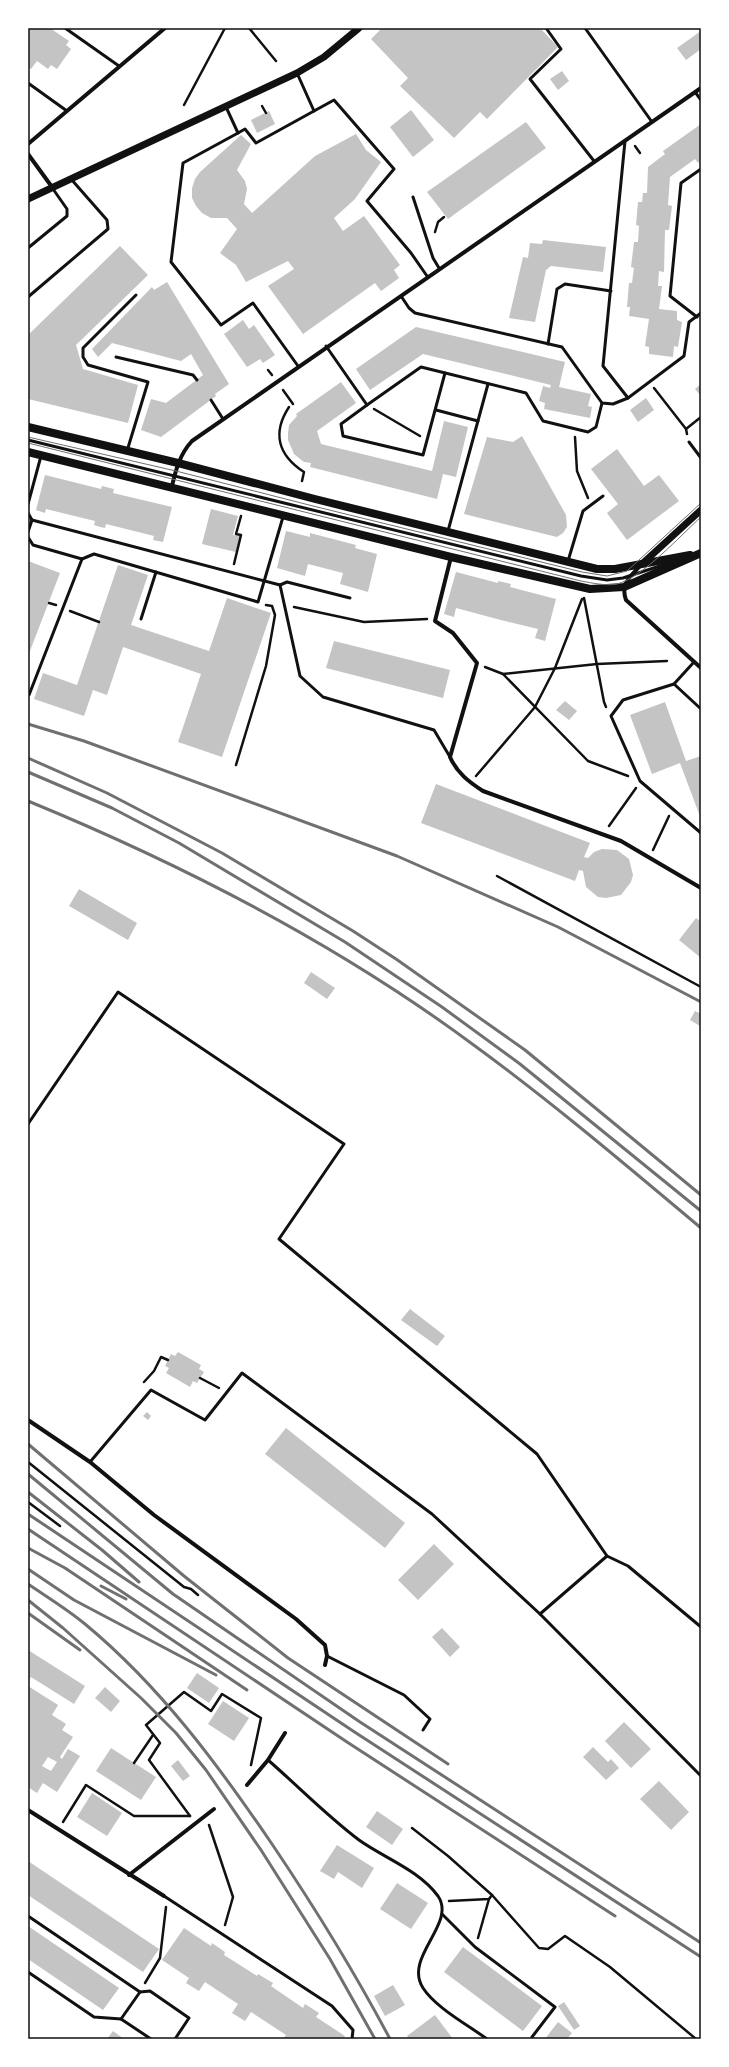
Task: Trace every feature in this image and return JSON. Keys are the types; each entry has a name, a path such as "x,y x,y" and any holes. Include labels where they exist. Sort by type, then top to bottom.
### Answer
{"main road":[{"path":"28,427 178,463 448,533 597,569 615,569 701,553"},
{"path":"28,452 172,486 451,557 590,590 624,587 701,553"}],"street":[{"path":"28,144 164,28"},
{"path":"28,199 297,73 324,57 359,28"},
{"path":"172,486 183,451 192,441 326,346 701,88"},
{"path":"28,154 52,187"},
{"path":"701,510 643,563 626,582 624,587 626,600 701,668"},
{"path":"451,557 435,621 453,633 477,663 450,757 455,768 470,782 483,791 621,841 701,888"},
{"path":"28,1420 90,1462 154,1515 296,1619 325,1645 328,1656 325,1665"},
{"path":"247,1785 268,1760 285,1733"},
{"path":"129,1875 214,1809"},
{"path":"28,1810 165,1897"}],"lane":[{"path":"65,28 119,66"},
{"path":"546,28 561,49 530,79 594,161"},
{"path":"585,28 652,122"},
{"path":"297,73 314,111"},
{"path":"28,83 67,111"},
{"path":"695,92 701,100"},
{"path":"298,366 253,304 221,325 171,262 183,163 245,129 256,143 334,100 394,169 367,201 411,253 427,276"},
{"path":"226,107 238,132"},
{"path":"625,140 603,366 628,398"},
{"path":"697,316 670,296 681,183 701,169"},
{"path":"28,297 108,229 107,220 71,178"},
{"path":"28,248 67,216 67,209 52,187"},
{"path":"413,197 433,258 440,268"},
{"path":"548,344 557,289 565,284 610,291"},
{"path":"127,451 148,382 88,365 83,356 83,348 136,295"},
{"path":"400,295 409,308 416,313 562,347 602,403 613,404 628,398 684,356 689,322 701,314"},
{"path":"326,346 367,405"},
{"path":"116,357 193,374 197,380"},
{"path":"445,373 423,455 343,436 341,424 421,367 526,393 543,421 588,432 596,427 602,403"},
{"path":"448,533 488,384"},
{"path":"210,400 223,419"},
{"path":"436,410 478,421"},
{"path":"28,440 581,576 607,580 632,575 701,553"},
{"path":"689,442 701,458"},
{"path":"28,504 42,455"},
{"path":"568,562 583,511 603,496"},
{"path":"28,513 32,520 280,585 287,582 350,598"},
{"path":"28,537 33,545 82,558 94,554 258,602 284,515"},
{"path":"28,532 32,520"},
{"path":"29,695 82,558"},
{"path":"141,619 156,572"},
{"path":"280,585 283,605 300,676 323,697 434,730 450,757"},
{"path":"694,662 674,684 622,700 611,716 640,781 701,833"},
{"path":"674,684 701,709"},
{"path":"28,1124 118,992 344,1144 279,1239 537,1454 607,1556 628,1566 701,1627"},
{"path":"90,1462 151,1390 205,1420 242,1373 432,1514 540,1614 701,1776"},
{"path":"540,1614 607,1556"},
{"path":"328,1656 404,1695 430,1719 423,1730"},
{"path":"268,1760 359,1840 420,1879 430,1887 441,1901 442,1914 418,1966 422,1987 434,2001 487,2039"},
{"path":"165,1897 332,2006 353,2030 352,2039"},
{"path":"442,1914 475,1947 555,2006 532,2037"},
{"path":"28,1916 140,1992 150,1991 189,2018 175,2039"},
{"path":"28,1972 94,2017 122,2019 151,2039"},
{"path":"122,2019 140,1992"}],"path":[{"path":"184,105 225,28"},
{"path":"249,28 276,61"},
{"path":"262,106 266,113"},
{"path":"635,146 640,153"},
{"path":"438,225 438,222 444,216"},
{"path":"268,370 272,375"},
{"path":"649,381 686,429 689,442"},
{"path":"282,390 293,404"},
{"path":"367,405 427,441"},
{"path":"289,407 281,420 279,431 280,443 286,456 294,465 304,472 302,481"},
{"path":"686,429 701,418"},
{"path":"574,429 577,471 591,505"},
{"path":"232,572 241,535 236,534 241,513"},
{"path":"470,782 535,707 555,668 583,595 604,702 611,716"},
{"path":"236,765 266,666 275,615 272,606 258,602"},
{"path":"283,605 364,622 432,619"},
{"path":"63,608 99,622"},
{"path":"503,674 597,664 667,661"},
{"path":"477,663 503,674 588,761 640,781 604,835"},
{"path":"648,858 673,809"},
{"path":"497,876 701,987"},
{"path":"200,1378 227,1392"},
{"path":"28,1462 184,1587 191,1589 198,1595"},
{"path":"28,1502 60,1526"},
{"path":"190,1816 149,1760 160,1743 146,1726 184,1692 211,1711 222,1694 261,1718 251,1766 258,1773"},
{"path":"134,1763 153,1735"},
{"path":"412,1828 448,1856 492,1895 539,1948 548,1949 565,1936 610,1967 696,2039"},
{"path":"475,1947 489,1899 492,1895"},
{"path":"140,1992 160,1958 165,1897"},
{"path":"441,1901 489,1899"}],"building":[{"path":"28,28 50,28 69,41 66,45 71,49 57,69 51,65 48,69 37,61 31,69 28,67"},
{"path":"382,28 540,28 558,47 487,119 480,112 454,138 400,86 408,78 371,39"},
{"path":"701,31 701,49 686,60 677,48"},
{"path":"562,71 569,81 558,90 550,79"},
{"path":"411,110 434,140 413,157 390,127"},
{"path":"269,111 275,124 257,133 251,120"},
{"path":"526,122 546,148 448,219 427,192"},
{"path":"701,124 701,160 698,163 695,159 670,177 668,205 672,206 669,230 665,230 664,272 659,271 658,286 662,286 659,309 677,311 677,320 682,322 678,347 674,346 673,357 649,354 649,347 645,346 649,319 629,316 630,307 627,307 629,283 632,283 634,268 631,267 634,242 638,242 639,226 636,225 638,202 642,202 643,193 647,193 648,167 665,154 663,151"},
{"path":"356,134 366,150 381,162 355,199 334,218 343,231 364,216 400,265 394,270 399,278 381,291 375,283 303,334 268,286 294,269 288,261 246,282 236,265 220,253 237,229 227,218 211,218 202,213 192,198 192,188 195,179 200,172 241,135 251,144 237,170 245,181 247,189 244,204 252,213 315,156"},
{"path":"543,240 606,247 603,272 551,266 546,270 535,322 509,318 523,257 528,258 530,243 542,244"},
{"path":"120,246 148,275 76,345 83,369 138,385 128,423 28,399 28,335"},
{"path":"167,282 229,384 215,394 216,396 161,437 141,430 151,399 166,403 203,375 191,354 181,361 112,343 98,357 92,349 152,287 154,290"},
{"path":"243,320 249,329 254,325 275,355 263,363 260,359 247,367 224,334"},
{"path":"416,327 565,362 559,387 591,394 588,406 592,407 590,418 544,409 545,403 539,401 543,386 550,388 551,385 423,354 370,390 356,369"},
{"path":"341,382 356,403 317,431 321,444 432,471 444,421 468,427 456,477 443,474 437,499 310,467 311,463 304,462 294,454 288,440 288,433 289,425 297,416 296,414"},
{"path":"701,384 701,396 695,389"},
{"path":"646,398 654,410 638,422 630,410"},
{"path":"522,436 566,515 567,527 563,533 557,537 464,514 487,437 513,442"},
{"path":"617,449 644,486 659,475 679,501 627,540 607,513 618,504 591,469"},
{"path":"45,475 101,489 102,486 114,489 113,493 172,507 163,542 153,540 154,536 106,524 105,528 100,527 94,525 95,521 46,509 45,513 36,510"},
{"path":"211,509 238,516 233,535 240,536 236,552 202,544"},
{"path":"286,531 310,537 310,533 356,545 355,548 377,554 368,592 340,584 343,573 308,564 305,576 277,568"},
{"path":"28,561 60,573 28,656"},
{"path":"118,565 148,575 131,625 209,651 227,598 271,613 222,757 178,742 201,674 123,647 107,695 93,690 84,716 34,699 43,673 77,685"},
{"path":"456,572 498,583 498,581 511,584 510,587 556,599 545,641 535,638 538,629 456,608 454,617 444,614"},
{"path":"334,641 450,670 443,698 326,668"},
{"path":"565,701 577,711 569,720 556,710"},
{"path":"665,702 686,761 701,756 701,819 680,763 652,774 630,715"},
{"path":"436,784 590,843 584,857 588,858 594,852 602,849 617,850 629,859 633,875 631,882 621,895 606,898 598,897 586,887 583,871 579,870 575,881 421,823"},
{"path":"79,889 137,923 128,940 69,906"},
{"path":"696,918 701,922 701,958 679,940"},
{"path":"311,972 335,988 327,999 304,983"},
{"path":"695,1011 701,1014 700,1026 690,1020"},
{"path":"410,1309 445,1336 437,1346 401,1320"},
{"path":"178,1352 201,1365 199,1369 204,1372 197,1383 193,1381 190,1387 166,1373 169,1368 165,1366 171,1354 175,1356"},
{"path":"147,1412 151,1416 148,1420 143,1416"},
{"path":"286,1428 405,1523 385,1548 265,1454"},
{"path":"434,1544 454,1564 418,1600 398,1580"},
{"path":"442,1628 460,1647 450,1657 432,1637"},
{"path":"28,1650 85,1686 74,1704 31,1677 28,1682"},
{"path":"197,1673 219,1688 209,1703 187,1688"},
{"path":"28,1686 58,1705 52,1715 66,1724 62,1730 73,1737 60,1757 62,1759 68,1749 80,1756 57,1792 43,1783 37,1793 28,1787","holes":["48,1757 57,1762 51,1771 42,1766"]},
{"path":"105,1687 120,1701 111,1712 95,1698"},
{"path":"223,1701 249,1718 234,1741 208,1724"},
{"path":"624,1722 651,1749 631,1768 605,1741"},
{"path":"593,1747 608,1762 611,1759 619,1768 606,1780 583,1757"},
{"path":"111,1748 156,1777 141,1800 96,1771"},
{"path":"178,1760 190,1776 183,1781 171,1766"},
{"path":"659,1781 689,1812 671,1830 640,1799"},
{"path":"92,1793 122,1813 107,1836 77,1817"},
{"path":"377,1811 403,1829 392,1845 366,1827"},
{"path":"337,1845 374,1868 362,1888 338,1872 334,1879 320,1871"},
{"path":"28,1861 159,1949 143,1972 28,1895"},
{"path":"397,1883 428,1903 411,1929 380,1909"},
{"path":"28,1926 119,1988 103,2010 28,1959"},
{"path":"184,1928 211,1946 212,1943 225,1952 224,1955 257,1976 258,1974 273,1983 271,1986 303,2008 305,2004 319,2013 316,2017 345,2036 343,2039 283,2039 286,2035 251,2012 245,2021 232,2013 238,2004 205,1982 199,1991 186,1983 189,1978 162,1960"},
{"path":"463,1947 542,2006 523,2031 444,1972"},
{"path":"393,1985 405,2005 385,2016 374,1996"},
{"path":"564,2002 580,2026 574,2030 558,2006"},
{"path":"435,2015 453,2039 410,2039 407,2036"},
{"path":"558,2022 572,2033 567,2039 545,2039"},
{"path":"113,2031 124,2039 107,2039"}],"tram line":[{"path":"28,437 176,471 582,572 607,576 627,571 701,503"},
{"path":"28,443 581,581 608,585 617,584 638,574 661,555 701,517"}],"railway":[{"path":"28,724 84,741 397,856 558,927 701,1002"},
{"path":"28,758 107,793 222,853 353,931 396,959 525,1050 701,1195"},
{"path":"28,772 112,808 179,843 345,942 442,1007 520,1064 701,1211"},
{"path":"28,801 145,852 203,880 315,941 370,974 475,1046 533,1090 590,1135 701,1228"},
{"path":"28,1444 184,1576 288,1658 448,1764"},
{"path":"28,1474 173,1594 360,1722 701,1943"},
{"path":"28,1492 102,1550 139,1582"},
{"path":"28,1514 353,1731 701,1957"},
{"path":"28,1529 347,1742 615,1916"},
{"path":"28,1548 65,1568 247,1690"},
{"path":"28,1569 74,1600 216,1675"},
{"path":"28,1584 64,1608 113,1648 164,1701 210,1757 290,1871 349,1965 390,2039"},
{"path":"101,1586 126,1599"},
{"path":"28,1600 63,1628 141,1698 176,1733 206,1770 261,1850 330,1959 375,2039"},
{"path":"28,1613 80,1650"}]}
